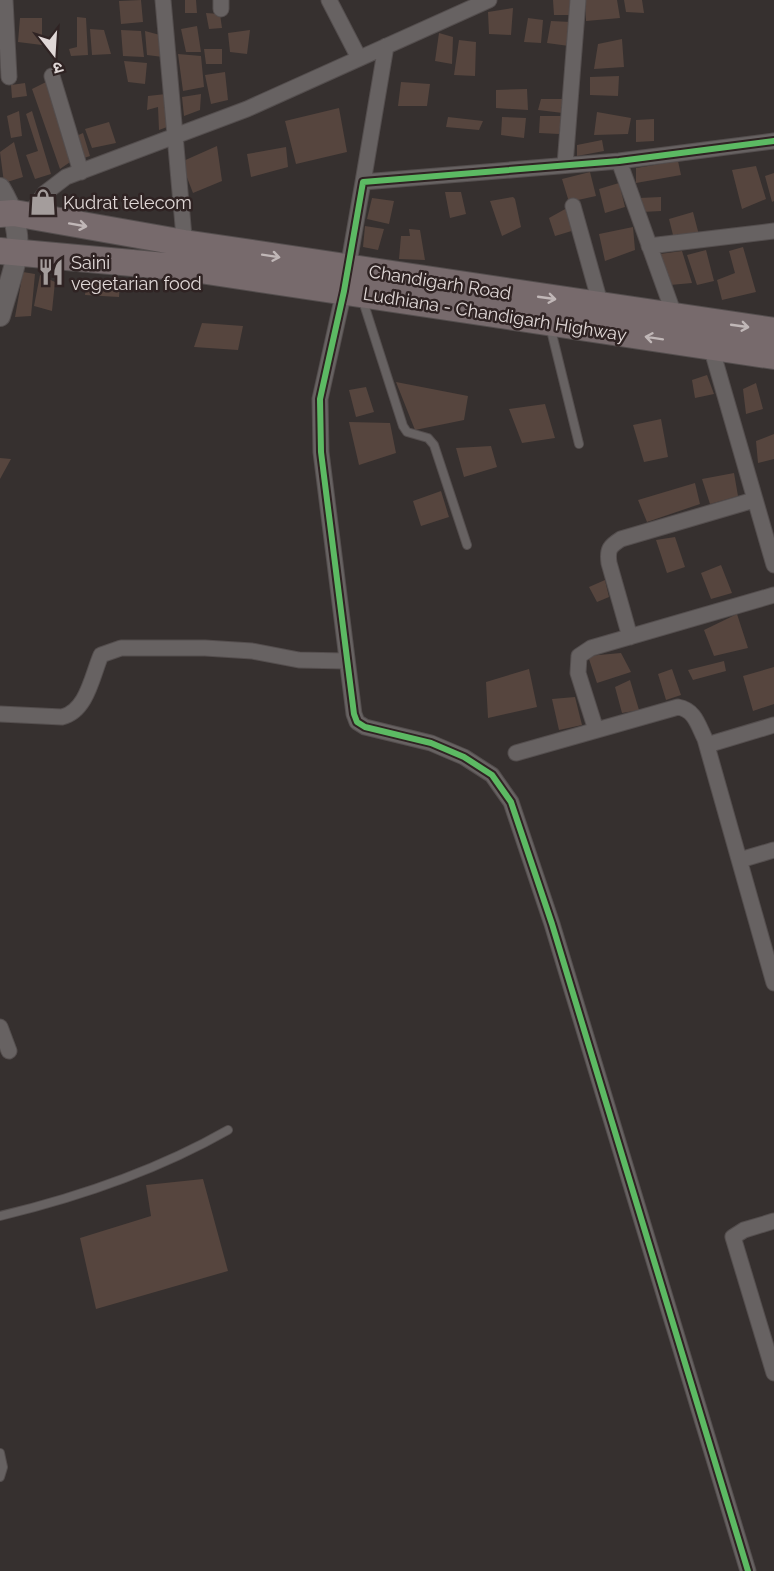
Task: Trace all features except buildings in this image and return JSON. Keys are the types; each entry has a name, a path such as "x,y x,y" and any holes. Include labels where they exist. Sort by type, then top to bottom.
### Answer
{"main road":[{"name":"Chandigarh Road","path":"14,214 184,243 351,284 600,306 774,331"},
{"name":"Ludhiana - Chandigarh Highway","path":"9,251 351,284 549,322 774,356"}],"street":[{"path":"5,0 9,77"},
{"path":"163,0 187,268"},
{"path":"329,0 359,58"},
{"path":"14,214 54,184 247,109 489,0"},
{"path":"565,165 578,0"},
{"path":"386,46 363,182 351,284 320,399 321,452 354,714 357,722 365,727 431,743 464,757 492,775 502,786 511,802 552,924 748,1571"},
{"path":"52,76 81,172"},
{"path":"363,182 619,161 774,141"},
{"path":"619,161 675,317"},
{"path":"0,188 14,214 0,316"},
{"path":"573,206 600,306"},
{"path":"650,246 774,231"},
{"path":"711,347 774,565"},
{"path":"630,637 609,563 610,546 621,539 754,500"},
{"path":"596,730 578,673 579,656 591,648 774,595"},
{"path":"0,714 62,717 72,714 80,708 101,655 121,648 240,650 299,660 346,661"},
{"path":"516,753 678,707 688,709 695,717 707,745 774,983"},
{"path":"707,745 774,725"},
{"path":"740,860 774,850"},
{"path":"0,1027 9,1051"},
{"path":"774,1221 744,1230 733,1237 774,1373"}],"lane":[{"path":"351,284 407,432 428,438 434,445 467,545"},
{"path":"549,322 579,444"},
{"path":"0,1216 144,1172 183,1155 228,1130"},
{"path":"0,1453 3,1467 0,1477"}],"cycle path":[{"path":"748,1571 552,924 511,802 492,775 464,757 431,743 365,727 357,722 354,714 321,452 320,399 344,291 363,182 619,161 774,141"}],"place":[{"name":"Kudrat telecom","path":"43,202"},
{"name":"Saini vegetarian food","path":"51,272"}]}
